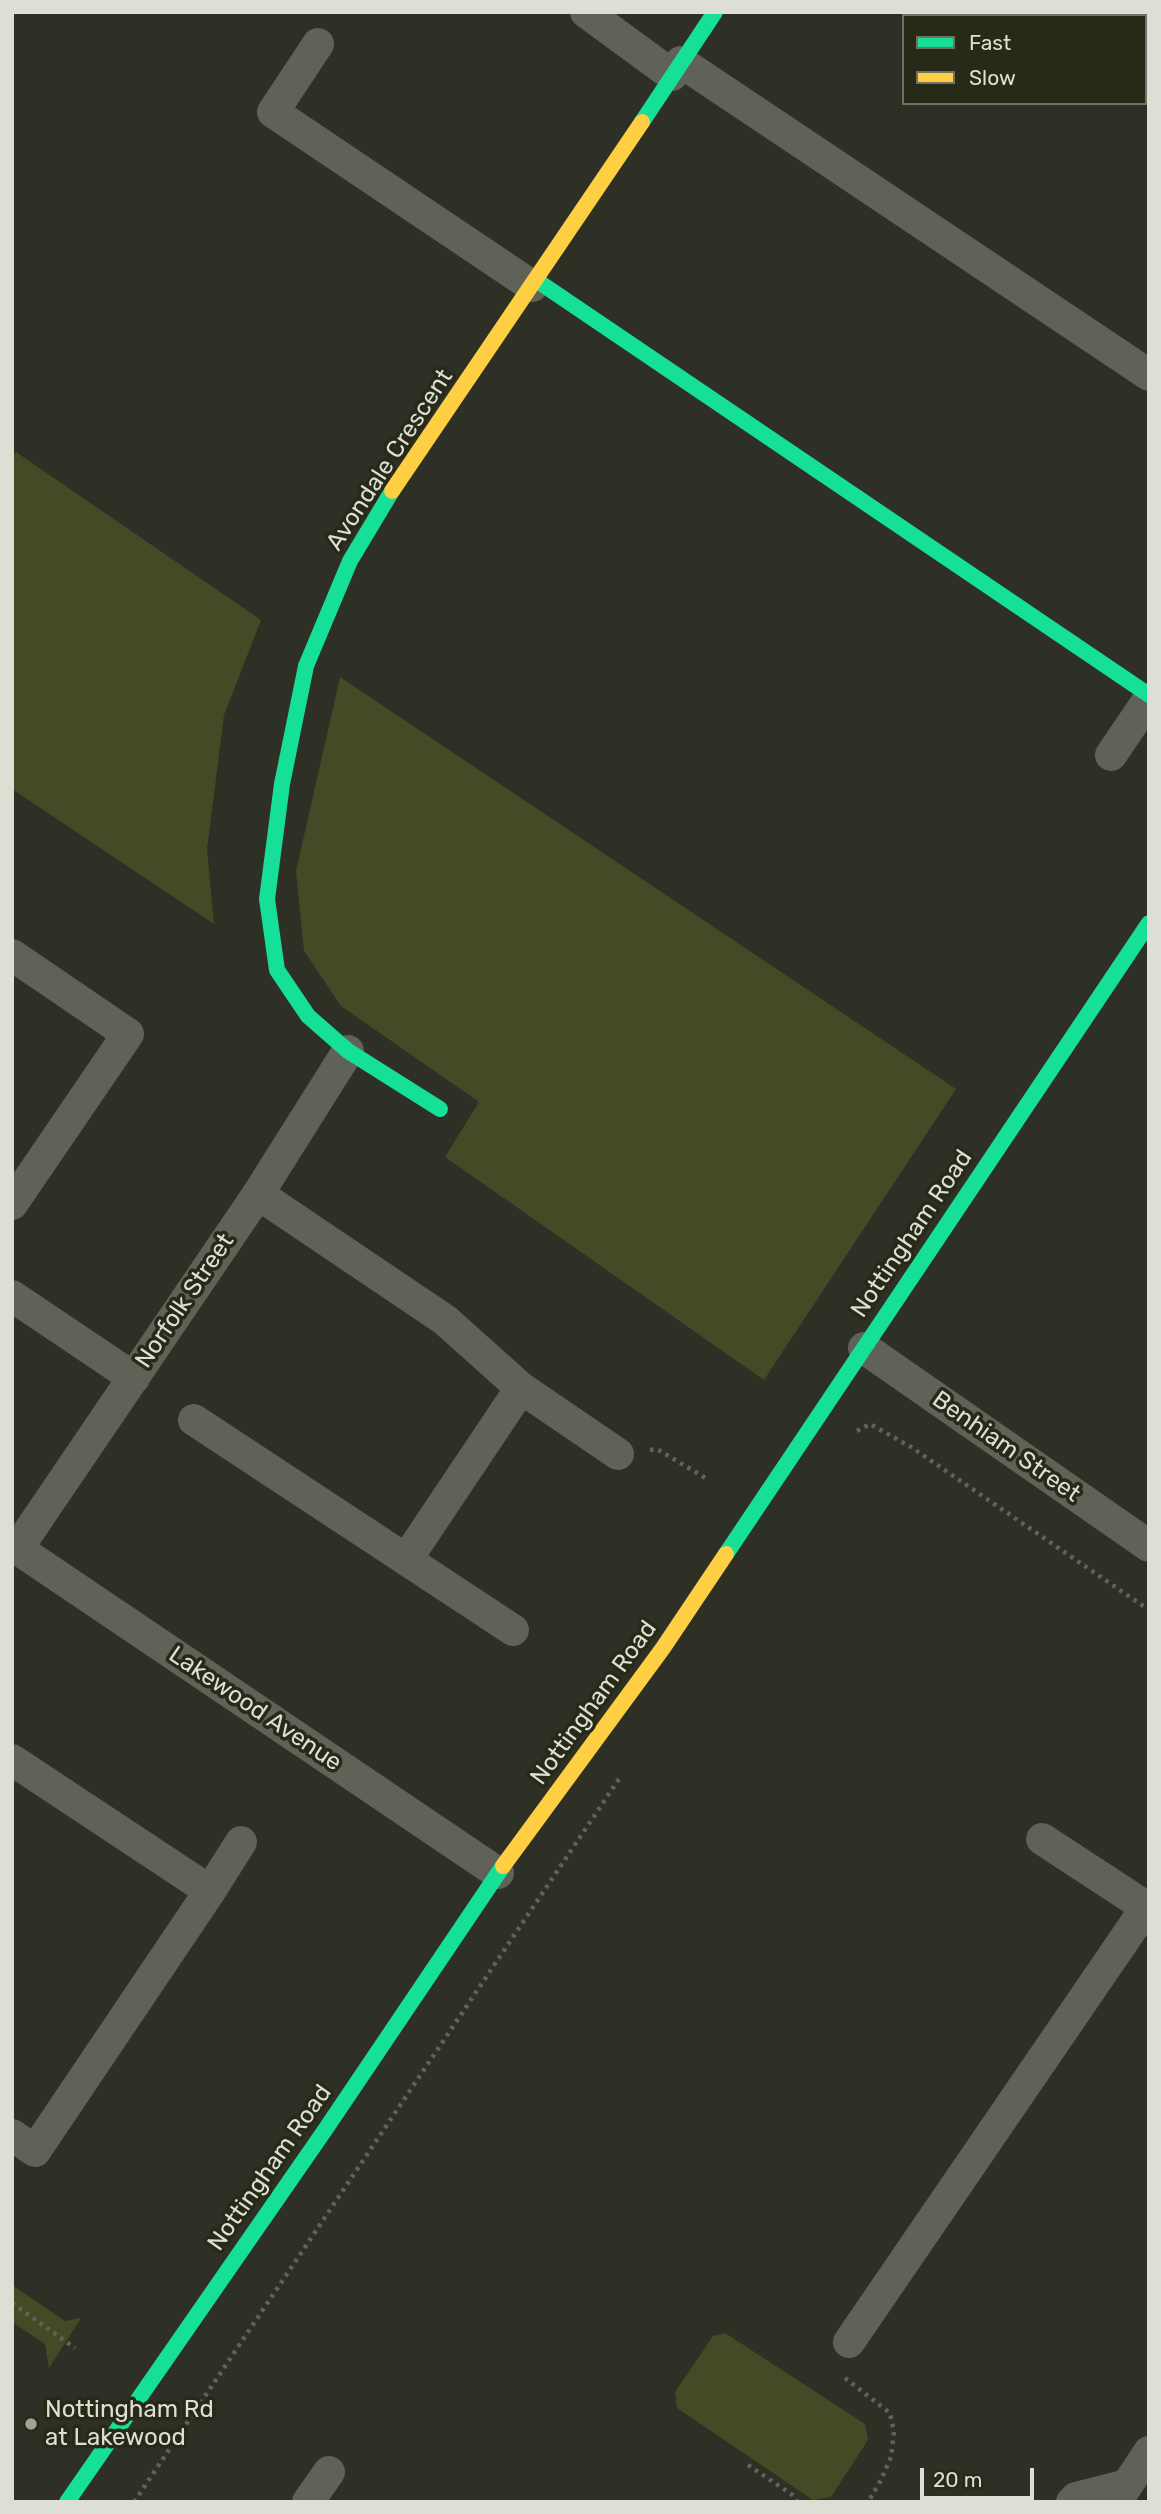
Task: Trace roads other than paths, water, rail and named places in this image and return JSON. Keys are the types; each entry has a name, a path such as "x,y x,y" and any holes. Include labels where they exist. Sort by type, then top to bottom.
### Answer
{"street":[{"path":"586,12 677,68 1149,375"},
{"name":"Avondale Crescent","path":"440,1109 348,1051 308,1016 277,970 267,900 282,784 306,666 350,561 399,480 715,12"},
{"path":"318,44 273,113 534,283 1149,697 1111,755"},
{"name":"Nottingham Road","path":"67,2502 325,2130 498,1873 663,1648 1149,923"},
{"path":"12,955 128,1034 12,1204"},
{"name":"Norfolk Street","path":"15,1547 134,1378 258,1194 348,1051"},
{"path":"258,1194 445,1320 521,1388 618,1454"},
{"path":"12,1296 134,1378"},
{"name":"Benhiam Street","path":"864,1348 1149,1546"},
{"path":"406,1560 521,1388"},
{"path":"194,1420 513,1630"},
{"name":"Lakewood Avenue","path":"15,1547 498,1873"},
{"path":"12,1760 210,1891"},
{"path":"849,2342 1147,1908 1042,1839"},
{"path":"12,2135 35,2151 241,1842"},
{"path":"1072,2502 1076,2498 1122,2493 1149,2452"},
{"path":"308,2502 328,2472"}],"place":[{"name":"Nottingham Rd at Lakewood","path":"31,2424"}]}
